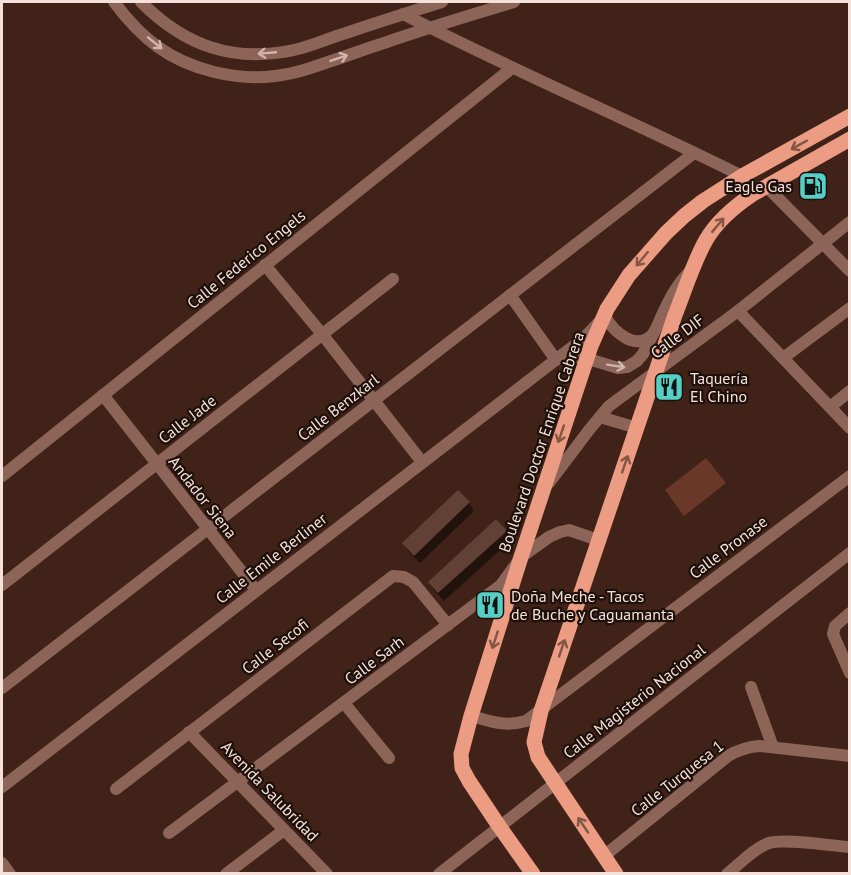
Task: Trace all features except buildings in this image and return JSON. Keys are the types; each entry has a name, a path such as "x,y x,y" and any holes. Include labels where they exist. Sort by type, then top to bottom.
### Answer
{"main road":[{"name":"Boulevard Doctor Enrique Cabrera","path":"532,873 462,768 461,754 521,557 586,360 605,316 629,275 684,216 742,176 849,116"},
{"path":"616,873 538,757 534,742 541,711 675,315 706,240 717,225 741,202 849,139"}],"street":[{"path":"114,2 140,32 176,58 216,72 254,77 301,71 430,28 485,5 514,2"},
{"path":"141,2 163,22 193,41 211,49 252,55 296,50 442,2"},
{"path":"403,14 742,176"},
{"name":"Calle Federico Engels","path":"2,476 512,68"},
{"name":"Calle Benzkarl","path":"2,688 694,153"},
{"path":"766,186 849,271"},
{"name":"Calle DIF","path":"542,493 609,406 738,311 849,222"},
{"path":"265,265 422,462"},
{"path":"510,295 559,357 586,360 618,368 627,367 643,354 674,290 693,267"},
{"name":"Calle Jade","path":"2,585 393,279"},
{"path":"783,358 849,308"},
{"path":"738,311 849,428"},
{"path":"605,316 614,329 634,341 653,334"},
{"name":"Calle Emile Berliner","path":"2,787 584,338 605,316"},
{"path":"830,407 849,391"},
{"name":"Andador Siena","path":"103,395 256,591"},
{"path":"600,417 637,428"},
{"name":"Calle Pronase","path":"471,716 504,725 526,721 849,476"},
{"name":"Calle Sarh","path":"169,833 501,585 521,557 549,537 568,530 598,540"},
{"name":"Calle Magisterio Nacional","path":"439,873 849,554"},
{"name":"Calle Secofi","path":"116,789 393,576 404,577 413,582 448,625"},
{"path":"849,613 835,626 833,634 849,673"},
{"path":"751,687 773,747"},
{"path":"344,703 389,758"},
{"name":"Avenida Salubridad","path":"189,732 327,873"},
{"name":"Calle Turquesa 1","path":"604,856 738,750 750,746 773,747 849,756"},
{"path":"226,873 285,830"},
{"path":"727,873 762,846 771,843 791,842 849,848"},
{"path":"2,863 10,873"}],"shaded area":[{"path":"706,458 726,483 684,516 665,490"}],"place":[{"name":"Eagle Gas","path":"813,186"},
{"name":"Taquería El Chino","path":"669,387"},
{"name":"Doña Meche - Tacos de Buche y Caguamanta","path":"490,605"}]}
